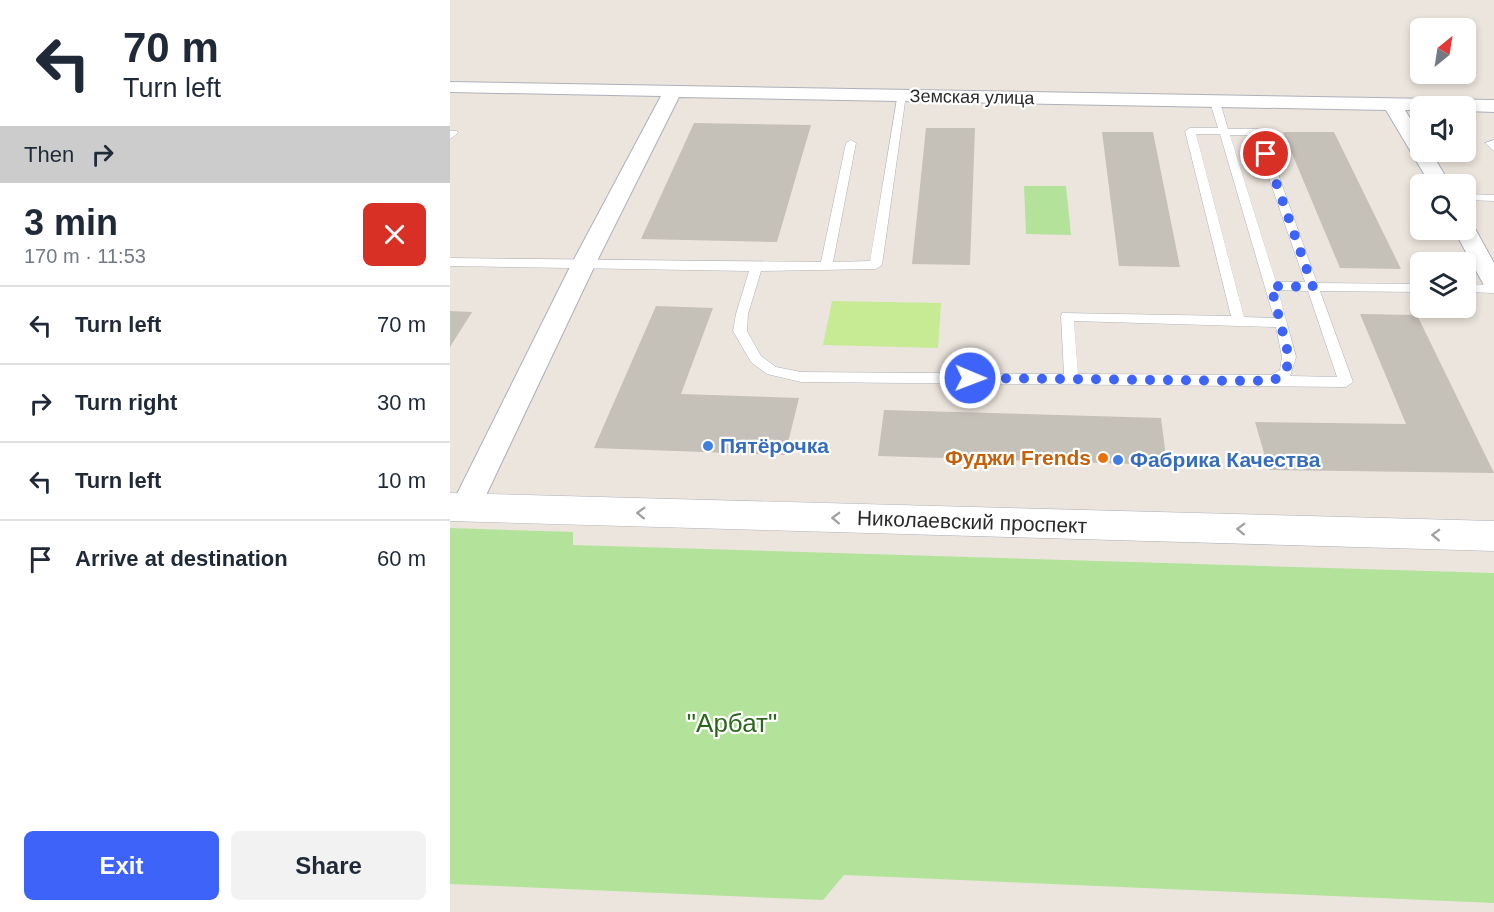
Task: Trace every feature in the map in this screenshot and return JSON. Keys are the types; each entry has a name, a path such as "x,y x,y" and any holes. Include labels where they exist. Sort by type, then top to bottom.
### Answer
{"main road":[{"name":"Николаевский проспект","path":"458,508 1494,536"}],"street":[{"name":"Земская улица","path":"450,87 1494,106"},
{"path":"458,508 672,92"},
{"path":"1393,105 1434,174"},
{"path":"1470,240 1494,284"}],"lane":[{"path":"450,262 756,267 876,265 901,95"},
{"path":"1215,102 1282,323 1289,357 1286,372 1274,380 1254,381"},
{"path":"756,267 742,314 740,331 756,359 772,371 801,376 1346,382 1258,132 1190,131 1239,321"},
{"path":"826,266 851,143"},
{"path":"1476,197 1494,198"},
{"path":"1271,286 1410,288"},
{"path":"1476,288 1494,289"},
{"path":"1071,379 1067,316 1282,323"}],"green space":[{"path":"1024,186 1066,186 1071,235 1026,234"},
{"path":"832,301 941,303 938,348 823,345"},
{"name":"\"Арбат\"","path":"450,528 573,532 573,545 1494,573 1494,903 844,875 823,900 450,884"}],"building":[{"path":"694,123 811,125 777,242 641,239"},
{"path":"926,128 975,128 970,265 912,264"},
{"path":"1102,132 1153,132 1180,267 1119,266"},
{"path":"1283,132 1334,132 1401,269 1340,268"},
{"path":"656,306 713,308 681,394 799,398 785,455 594,448"},
{"path":"450,311 472,312 450,347"},
{"path":"1360,314 1410,315 1410,318 1418,318 1494,473 1269,470 1255,422 1406,424"},
{"path":"884,410 1161,418 1167,465 878,456"}],"place":[{"name":"Пятёрочка","path":"708,446"},
{"name":"Фуджи Frends","path":"1103,458"},
{"name":"Фабрика Качества","path":"1118,460"}],"route":[{"path":"970,378 1254,381 1274,380 1286,372 1289,357 1271,286 1313,287 1266,154"}]}
